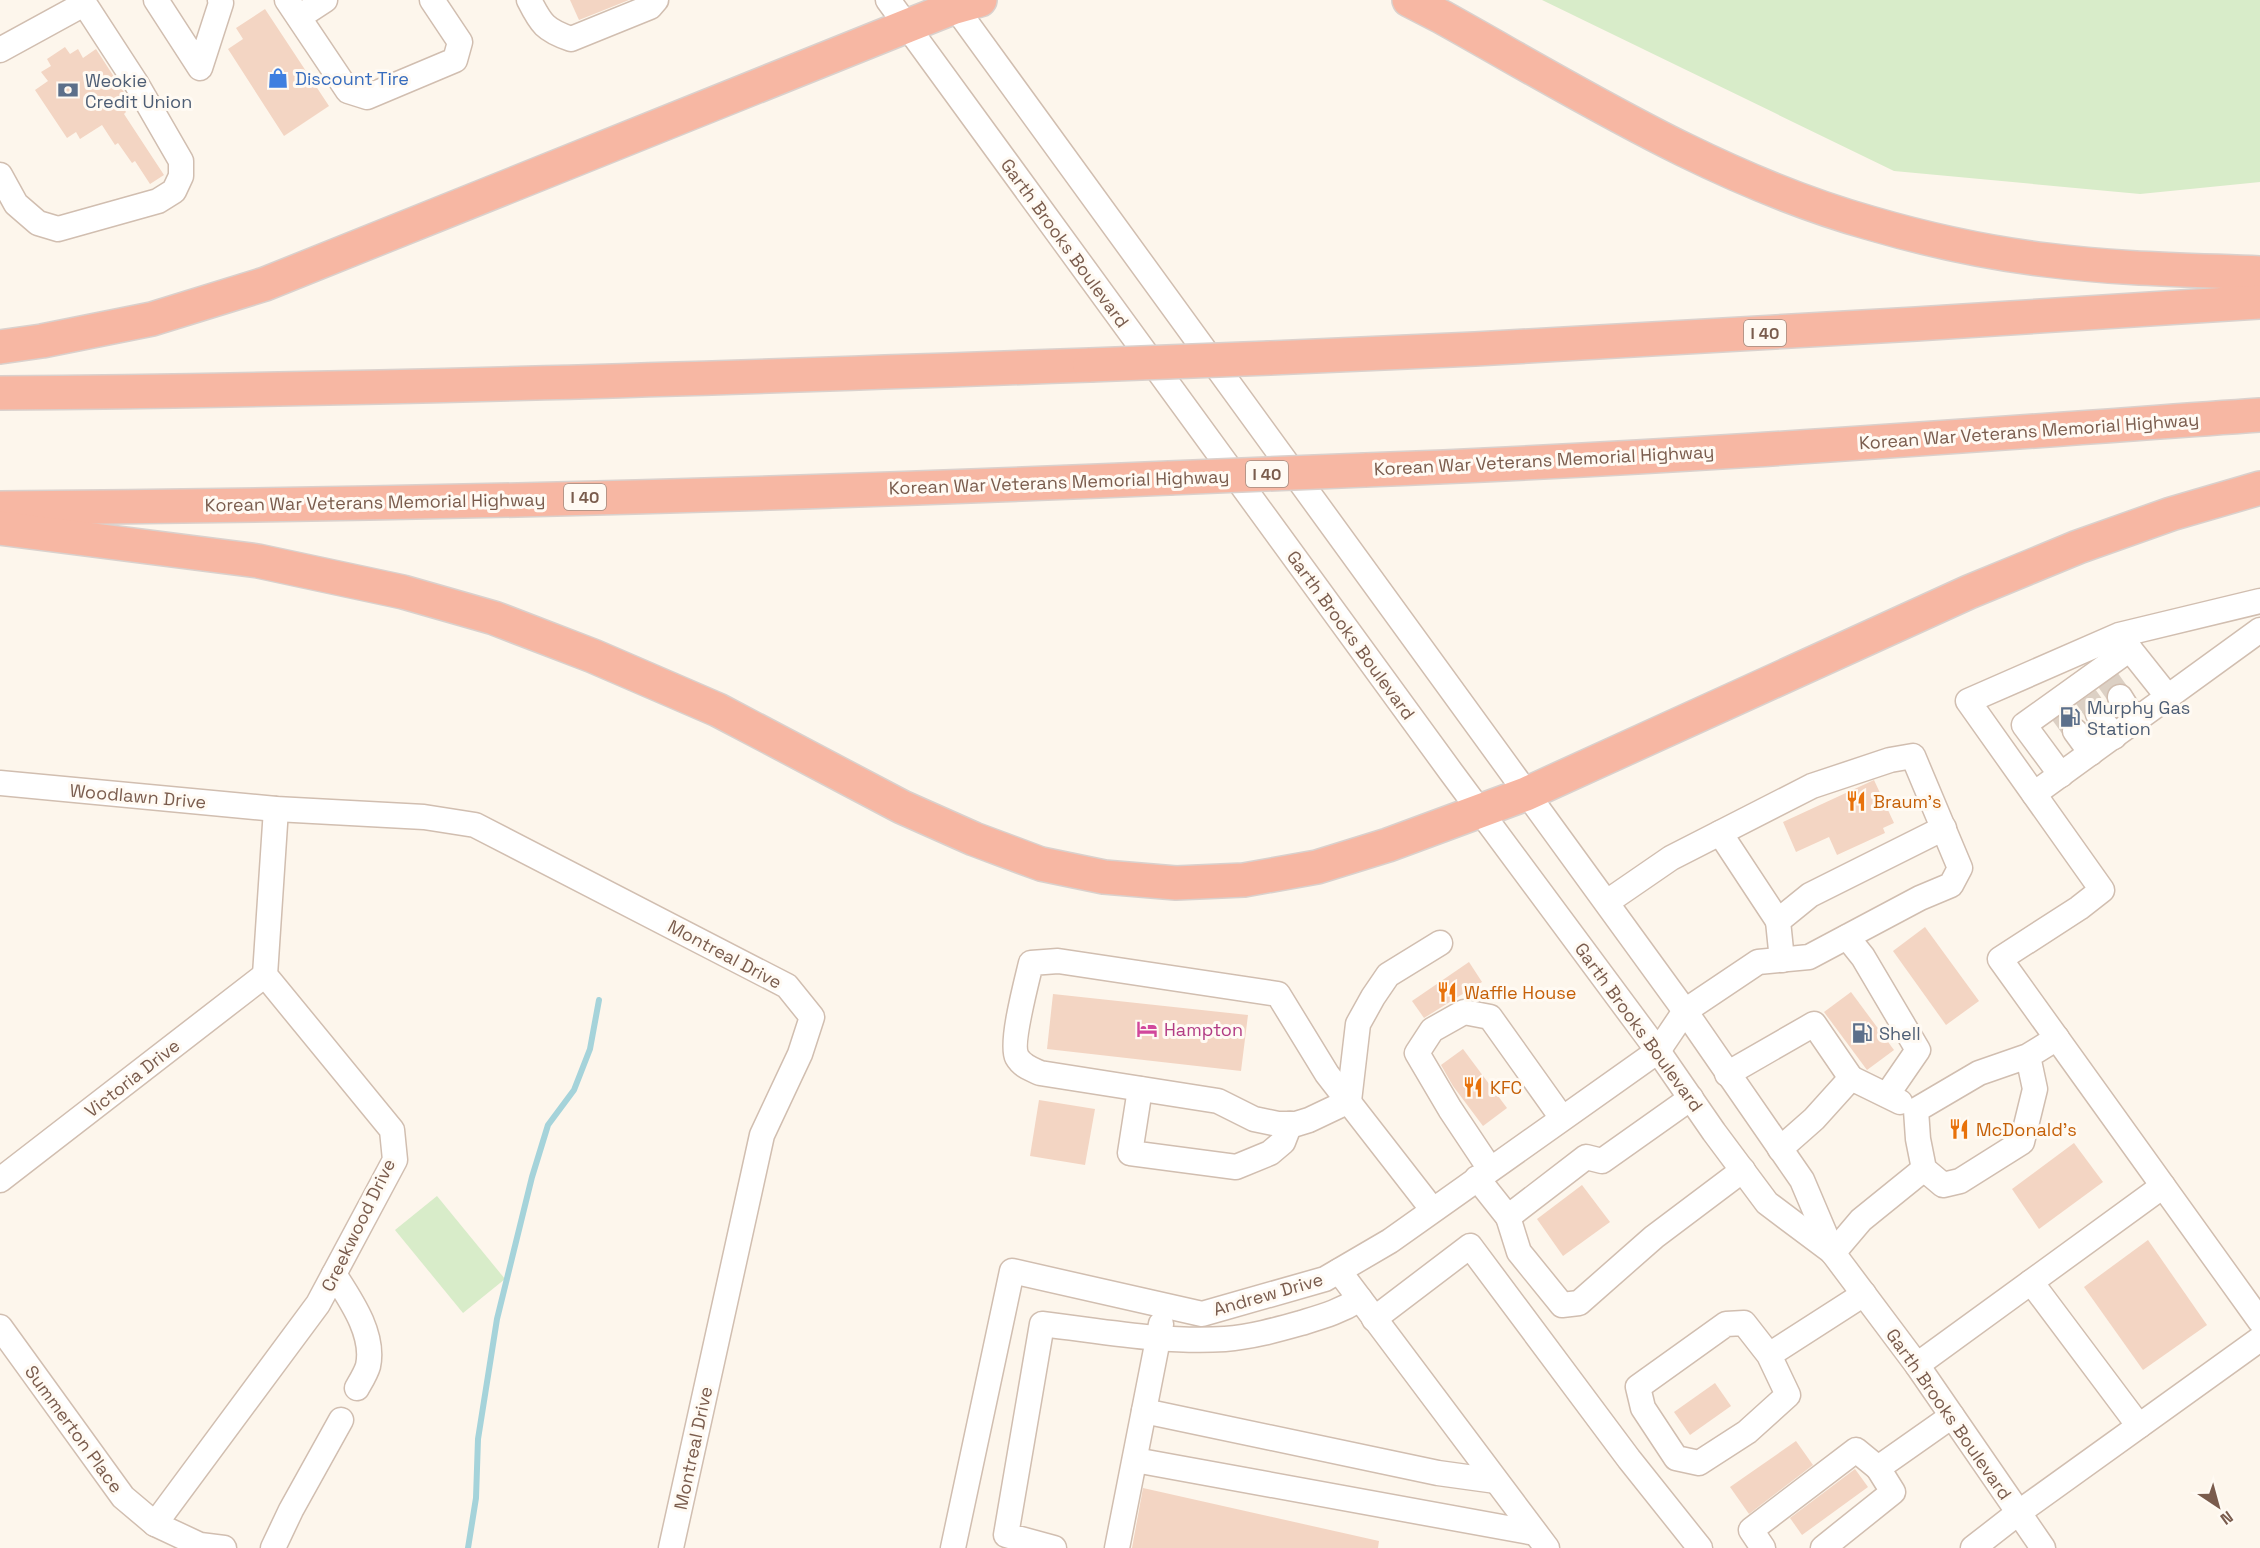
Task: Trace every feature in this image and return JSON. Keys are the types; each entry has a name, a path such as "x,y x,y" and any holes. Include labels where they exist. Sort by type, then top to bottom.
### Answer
{"highway":[{"path":"1409,0 1641,128 1734,172 1805,201 1869,223 1974,249 2047,260 2115,266 2260,273"},
{"path":"0,347 152,319 265,284 962,2"},
{"name":"I 40","path":"0,393 182,392 646,381 1270,358 1464,350 2260,302"},
{"name":"Korean War Veterans Memorial Highway","path":"0,508 672,496 1365,470 1911,440 2260,415"},
{"path":"0,528 258,561 403,592 494,618 593,656 718,710 902,807 974,839 1041,864 1104,877 1176,883 1244,880 1317,867 1388,845 1526,794 1991,583 2078,547 2160,518 2260,488"}],"street":[{"path":"156,0 200,68 221,3 220,0"},
{"path":"325,0 293,9 348,91 367,97 455,60 460,42 432,0"},
{"path":"529,0 541,22 551,32 571,39 650,7 656,0"},
{"name":"Garth Brooks Boulevard","path":"888,0 1767,1203 1833,1253"},
{"path":"0,50 83,2 136,83 181,161 181,176 174,190 158,201 57,229 38,223 16,204 0,175"},
{"name":"Garth Brooks Boulevard","path":"962,2 1526,794 1685,1011 1802,1180 1833,1253 1917,1365 2043,1548"},
{"path":"2260,601 2124,642 1968,701 2102,890 2079,908 2000,959 2260,1321"},
{"path":"2034,794 2260,630"},
{"path":"2061,775 2025,725 2064,716 2109,683 2124,642"},
{"path":"2124,642 2168,697"},
{"path":"2109,683 2135,721"},
{"path":"2088,699 2114,736"},
{"path":"2064,716 2091,753"},
{"path":"1607,902 1671,858 1812,786 1890,760 1913,756 1960,867 1951,885 1920,898 1809,957 1758,962 1685,1011"},
{"name":"Woodlawn Drive","path":"0,783 276,809"},
{"path":"265,975 276,809"},
{"name":"Montreal Drive","path":"276,809 424,817 475,825 787,986 812,1017 800,1054 762,1135 672,1548"},
{"path":"1778,921 1810,895 1944,828"},
{"path":"1720,832 1778,921 1782,960"},
{"path":"1847,937 1863,957 1918,1050 1887,1095"},
{"path":"1349,1101 1358,1024 1373,997 1388,975 1440,943"},
{"path":"1349,1101 1309,1120 1278,1124 1254,1119 1218,1101 1040,1073 1024,1066 1016,1055 1015,1041 1031,963 1058,960 1278,994 1327,1074 1349,1101 1432,1209"},
{"name":"Victoria Drive","path":"0,1180 265,975"},
{"name":"Creekwood Drive","path":"155,1524 318,1304 394,1160 392,1130 265,975"},
{"name":"Andrew Drive","path":"953,1548 1012,1271 1202,1314 1325,1279 1390,1241 1432,1209 1658,1051 1685,1011"},
{"path":"1562,1118 1490,1017 1464,1012 1432,1030 1417,1053 1508,1217 1519,1252 1562,1305 1579,1303 1654,1237 1743,1170"},
{"path":"1727,1074 1814,1024 1851,1078 1916,1110"},
{"path":"1916,1110 1979,1073 2028,1056 2056,1038"},
{"path":"1916,1110 1918,1139 1924,1169 1943,1185 1960,1181 2022,1142 2036,1089 2028,1056"},
{"path":"1780,1149 1814,1119 1851,1078"},
{"path":"1140,1089 1130,1153 1236,1167 1270,1153 1283,1142 1290,1124"},
{"path":"1508,1217 1586,1157 1602,1161 1691,1098"},
{"path":"1833,1253 1861,1220 1924,1169"},
{"path":"1917,1365 2163,1186"},
{"path":"1374,1319 1470,1246 1629,1459 1700,1548"},
{"path":"1339,1271 1541,1540"},
{"path":"334,1274 359,1314 367,1344 368,1366 357,1388"},
{"path":"2031,1282 2139,1426"},
{"path":"1769,1355 1864,1294"},
{"path":"1054,1548 1006,1536 1042,1323 1158,1338 1224,1339 1267,1333 1341,1311 1360,1299"},
{"path":"1117,1548 1165,1305"},
{"path":"1744,1323 1769,1355 1788,1395 1747,1432 1699,1463 1676,1458 1643,1408 1638,1387 1726,1324 1744,1323"},
{"name":"Summerton Place","path":"0,1327 123,1497 155,1524 200,1545 224,1548"},
{"path":"1973,1548 2018,1513 2260,1339"},
{"path":"1144,1411 1438,1473 1496,1481"},
{"path":"1878,1468 1952,1416"},
{"path":"273,1548 291,1510 341,1420"},
{"path":"1763,1548 1751,1530 1856,1450 1878,1468 1893,1492 1822,1548"},
{"path":"1135,1460 1541,1540"}],"green space":[{"path":"1542,0 2260,0 2260,182 2140,194 1894,171"},
{"path":"437,1196 505,1279 463,1313 395,1230"}],"building":[{"path":"570,0 629,0 579,20"},
{"name":"Discount Tire","path":"265,9 329,106 284,136 228,49 243,39 236,28"},
{"path":"65,47 70,54 78,49 83,58 96,49 129,100 122,105 126,112 124,114 164,175 150,184 135,161 132,163 118,143 115,145 102,125 80,139 76,132 67,138 35,90 48,81 41,72 51,66 47,59"},
{"name":"Braum's","path":"1874,780 1894,823 1883,828 1885,833 1837,855 1829,837 1796,852 1783,822"},
{"path":"1925,927 1979,1001 1946,1025 1893,951"},
{"name":"Waffle House","path":"1469,962 1482,982 1424,1018 1412,1001"},
{"path":"1851,992 1894,1050 1867,1070 1824,1012"},
{"name":"Hampton","path":"1053,994 1248,1015 1241,1071 1047,1049"},
{"name":"KFC","path":"1463,1049 1507,1108 1483,1126 1453,1086 1441,1065"},
{"path":"1039,1100 1095,1109 1085,1165 1030,1156"},
{"path":"2074,1143 2103,1182 2039,1229 2012,1189"},
{"path":"1582,1185 1610,1222 1563,1256 1537,1219"},
{"path":"2148,1240 2207,1325 2143,1370 2084,1287"},
{"path":"1715,1383 1731,1406 1690,1435 1674,1412"},
{"path":"1796,1441 1813,1465 1749,1514 1730,1487"},
{"path":"1855,1469 1868,1487 1802,1535 1790,1518"},
{"path":"1143,1488 1379,1541 1378,1548 1132,1548"}],"waterway":[{"path":"468,1548 476,1498 478,1439 497,1319 532,1177 548,1125 574,1090 590,1049 599,1000"}],"tunnel":[{"path":"2108,680 2120,697"},
{"path":"2086,697 2098,714"},
{"path":"2062,713 2075,731"}],"place":[{"name":"Discount Tire","path":"278,78"},
{"name":"Weokie Credit Union","path":"68,90"},
{"name":"Murphy Gas Station","path":"2070,717"},
{"name":"Braum's","path":"1856,801"},
{"name":"Waffle House","path":"1447,992"},
{"name":"Hampton","path":"1147,1029"},
{"name":"Shell","path":"1862,1033"},
{"name":"KFC","path":"1473,1087"},
{"name":"McDonald's","path":"1959,1129"}]}
